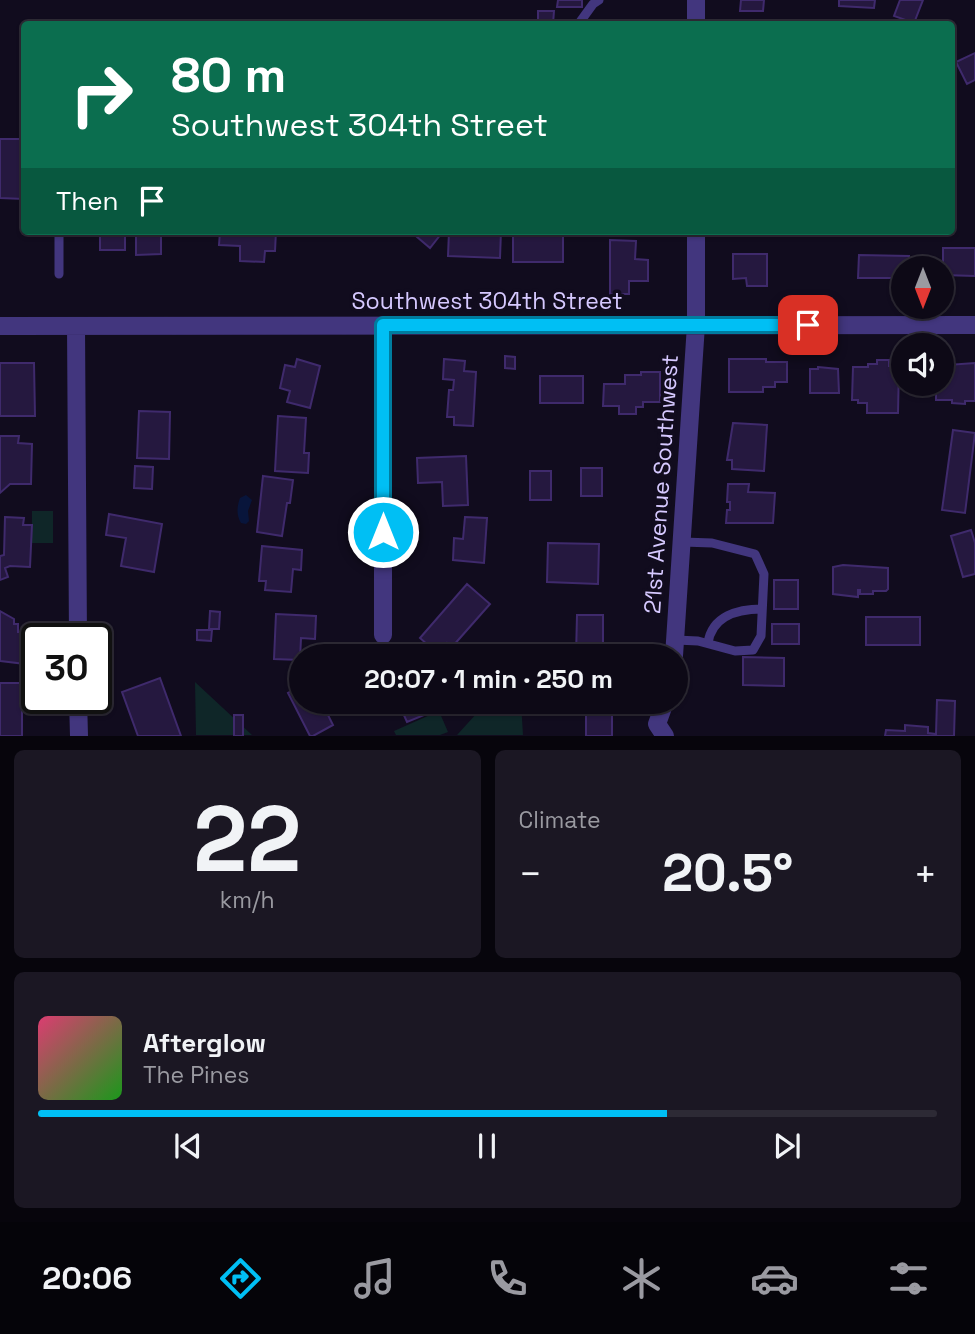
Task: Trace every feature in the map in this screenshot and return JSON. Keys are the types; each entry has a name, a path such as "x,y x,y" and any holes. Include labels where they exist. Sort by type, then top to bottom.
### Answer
{"street":[{"path":"696,0 696,21"},
{"name":"21st Avenue Southwest","path":"675,644 696,325 696,235"},
{"path":"383,325 383,635"},
{"name":"Southwest 304th Street","path":"0,326 975,325"},
{"path":"76,326 78,623"},
{"path":"78,714 79,736"},
{"path":"658,732 662,714"}],"lane":[{"path":"581,21 599,0"},
{"path":"59,235 59,274"},
{"path":"683,542 712,543 755,554 764,574 761,636 753,650 735,651 708,643 688,646"},
{"path":"708,643 713,627 736,610 762,609"}],"green space":[{"path":"32,511 53,511 53,543 32,543"},
{"path":"195,682 252,735 196,735"},
{"path":"432,714 440,714 448,732 440,735 396,735 394,731"},
{"path":"476,714 522,714 523,735 457,735"}],"water":[{"path":"246,495 252,500 248,511 249,521 246,524 241,523 237,510 240,498"}],"building":[{"path":"558,0 582,0 582,7 557,7"},
{"path":"741,0 764,0 763,11 740,11"},
{"path":"839,0 875,0 874,8 839,6"},
{"path":"900,0 923,0 915,21 894,16"},
{"path":"538,11 554,11 553,21 538,21"},
{"path":"975,53 975,80 967,84 956,62"},
{"path":"0,139 21,139 21,199 0,198"},
{"path":"100,235 125,235 125,250 100,250"},
{"path":"136,235 161,235 161,254 136,255"},
{"path":"220,235 276,235 275,251 265,251 264,262 240,261 240,246 219,245"},
{"path":"415,235 440,235 430,248"},
{"path":"449,235 501,235 500,258 448,256"},
{"path":"513,235 563,235 563,262 513,262"},
{"path":"610,240 636,241 635,259 648,260 648,281 629,281 629,294 610,294"},
{"path":"943,248 975,248 975,276 954,275 954,256 943,256"},
{"path":"733,254 767,254 767,286 747,286 746,278 733,279"},
{"path":"859,255 909,256 891,256 891,278 858,278"},
{"path":"505,356 515,357 515,369 505,368"},
{"path":"297,359 320,366 310,408 287,402 290,391 280,388 285,365 295,367"},
{"path":"444,359 465,361 464,371 476,372 473,426 454,425 454,417 447,417 449,390 453,390 454,380 443,379"},
{"path":"729,359 787,362 787,382 775,382 775,387 763,387 763,392 729,392"},
{"path":"877,360 889,360 891,396 898,396 898,413 867,413 867,403 852,400 853,367 877,364"},
{"path":"0,363 34,363 35,416 0,416"},
{"path":"975,363 975,401 965,401 965,404 952,403 952,400 936,400 936,396 954,396 954,365"},
{"path":"810,369 838,369 839,393 810,393"},
{"path":"641,372 660,372 660,402 643,402 643,407 636,407 636,414 619,414 619,406 603,406 604,384 625,384 625,375 641,375"},
{"path":"540,376 583,376 583,403 540,403"},
{"path":"139,411 170,412 169,459 137,458"},
{"path":"278,416 306,418 304,453 309,453 308,473 275,471"},
{"path":"733,423 767,425 764,471 732,469 732,460 727,460"},
{"path":"953,430 975,433 965,513 942,510"},
{"path":"0,436 19,436 18,443 32,444 31,484 10,484 0,493"},
{"path":"466,456 468,505 443,506 442,482 418,483 417,458"},
{"path":"135,466 153,467 152,489 134,488"},
{"path":"581,468 602,468 602,496 581,496"},
{"path":"530,471 551,471 551,500 530,500"},
{"path":"263,476 293,480 282,536 257,532"},
{"path":"728,484 749,484 748,492 775,493 773,523 726,523 727,510 730,510 730,502 727,502"},
{"path":"109,514 162,524 154,572 121,566 126,538 106,535"},
{"path":"5,517 24,518 23,525 32,525 30,567 5,568 8,577 0,580 0,556 4,555"},
{"path":"465,517 487,518 484,563 453,560 454,538 463,539"},
{"path":"971,530 975,543 975,574 963,577 951,536"},
{"path":"548,543 599,544 598,584 547,582"},
{"path":"262,546 302,550 301,570 293,569 291,592 265,590 266,581 259,581"},
{"path":"843,565 888,568 888,589 873,591 873,594 860,594 858,590 858,597 833,594 833,567"},
{"path":"774,580 798,580 798,609 774,609"},
{"path":"467,584 490,604 455,644 427,644 420,638"},
{"path":"0,611 14,619 14,624 18,624 18,632 21,632 21,664 0,661"},
{"path":"210,611 220,612 219,629 209,629"},
{"path":"276,614 316,616 315,639 301,638 301,644 289,644 289,660 274,659"},
{"path":"577,615 603,615 603,644 576,644"},
{"path":"866,617 920,617 920,645 866,645"},
{"path":"772,624 799,624 799,644 772,644"},
{"path":"197,630 212,630 211,641 197,640"},
{"path":"743,657 784,658 784,686 743,685"},
{"path":"160,678 181,736 138,736 122,692"},
{"path":"0,683 21,683 22,736 0,736"},
{"path":"937,700 955,701 954,736 885,736 886,730 905,731 905,725 928,727 928,733 936,734"},
{"path":"299,714 328,714 333,725 310,736"},
{"path":"403,714 427,714 407,722"},
{"path":"586,714 612,714 612,736 586,736"},
{"path":"234,715 243,715 243,736 234,736"}],"route":[{"path":"383,532 383,325 808,325"}]}
